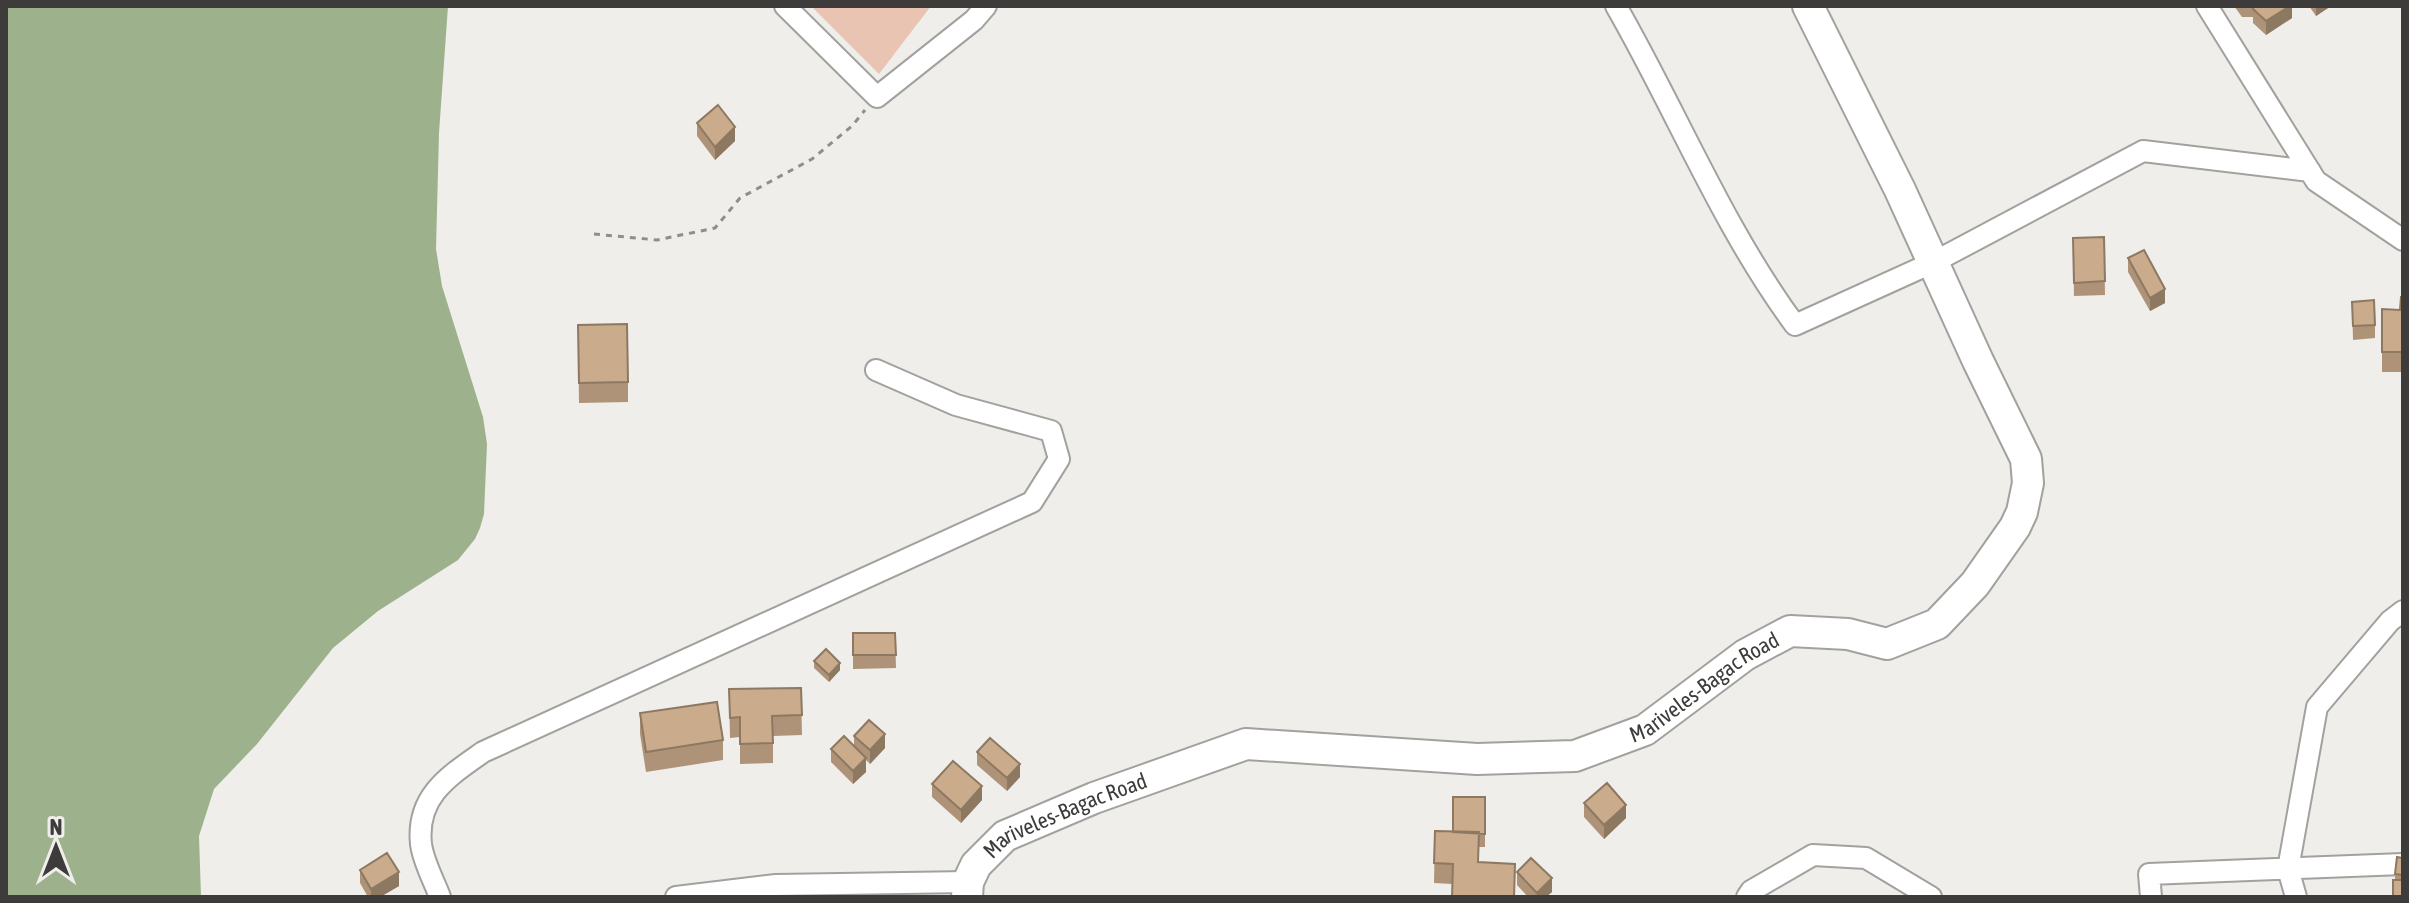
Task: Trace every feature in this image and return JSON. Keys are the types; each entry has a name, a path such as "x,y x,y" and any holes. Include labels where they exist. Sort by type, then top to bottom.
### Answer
{"main road":[{"name":"Mariveles-Bagac Road","path":"968,889 976,865 1005,836 1094,798 1246,744 1477,759 1575,756 1645,730 1745,655 1790,631 1848,634 1887,644 1937,624 1975,584 2015,527 2028,483 2022,448 1808,6"}],"street":[{"path":"785,6 877,97 974,20 986,6"},
{"path":"1616,6 1735,235 1795,325 1934,262 2143,151 2310,171"},
{"path":"2207,6 2316,181 2403,240"},
{"path":"440,897 421,845 424,809 441,783 483,752 1032,502 1059,459 1051,431 956,405 876,370"},
{"path":"2296,897 2288,869 2317,707 2390,621 2403,611"},
{"path":"1747,897 1751,891 1813,855 1866,858 1931,897"},
{"path":"2151,897 2149,874 2403,864"},
{"path":"676,897 776,885 968,889"}],"path":[{"path":"594,234 657,240 715,228 740,198 812,159 852,126 877,97"}],"shaded area":[{"path":"6,6 448,6 439,133 436,249 442,286 483,417 487,444 484,514 475,539 458,560 378,611 333,648 257,744 214,789 199,836 201,897 6,897"},
{"path":"811,6 931,6 879,74"}],"building":[{"path":"2253,6 2290,6 2266,21"},
{"path":"718,105 735,127 715,147 697,123"},
{"path":"2104,237 2105,281 2074,283 2073,238"},
{"path":"2144,250 2165,289 2150,298 2128,258"},
{"path":"2401,297 2403,352 2382,352 2382,309 2400,310"},
{"path":"2374,300 2375,325 2353,326 2352,302"},
{"path":"627,324 628,382 579,383 578,325"},
{"path":"853,633 895,633 896,655 853,655"},
{"path":"826,649 840,663 829,675 814,661"},
{"path":"801,688 802,715 772,716 773,743 740,744 740,717 730,718 729,689"},
{"path":"717,702 723,740 646,752 640,713"},
{"path":"869,720 885,734 870,750 854,736"},
{"path":"844,736 866,758 853,771 831,749"},
{"path":"990,738 1020,764 1007,778 977,752"},
{"path":"953,761 982,786 961,810 932,784"},
{"path":"1607,783 1626,805 1604,825 1584,803"},
{"path":"1453,797 1485,797 1485,834 1453,832"},
{"path":"1435,831 1479,832 1478,862 1515,864 1514,897 1452,897 1453,864 1434,863"},
{"path":"387,853 399,872 371,889 360,870"},
{"path":"2397,857 2403,858 2403,875 2395,874"},
{"path":"1531,858 1552,878 1537,893 1517,872"},
{"path":"2393,880 2403,880 2403,897 2393,897"}]}
